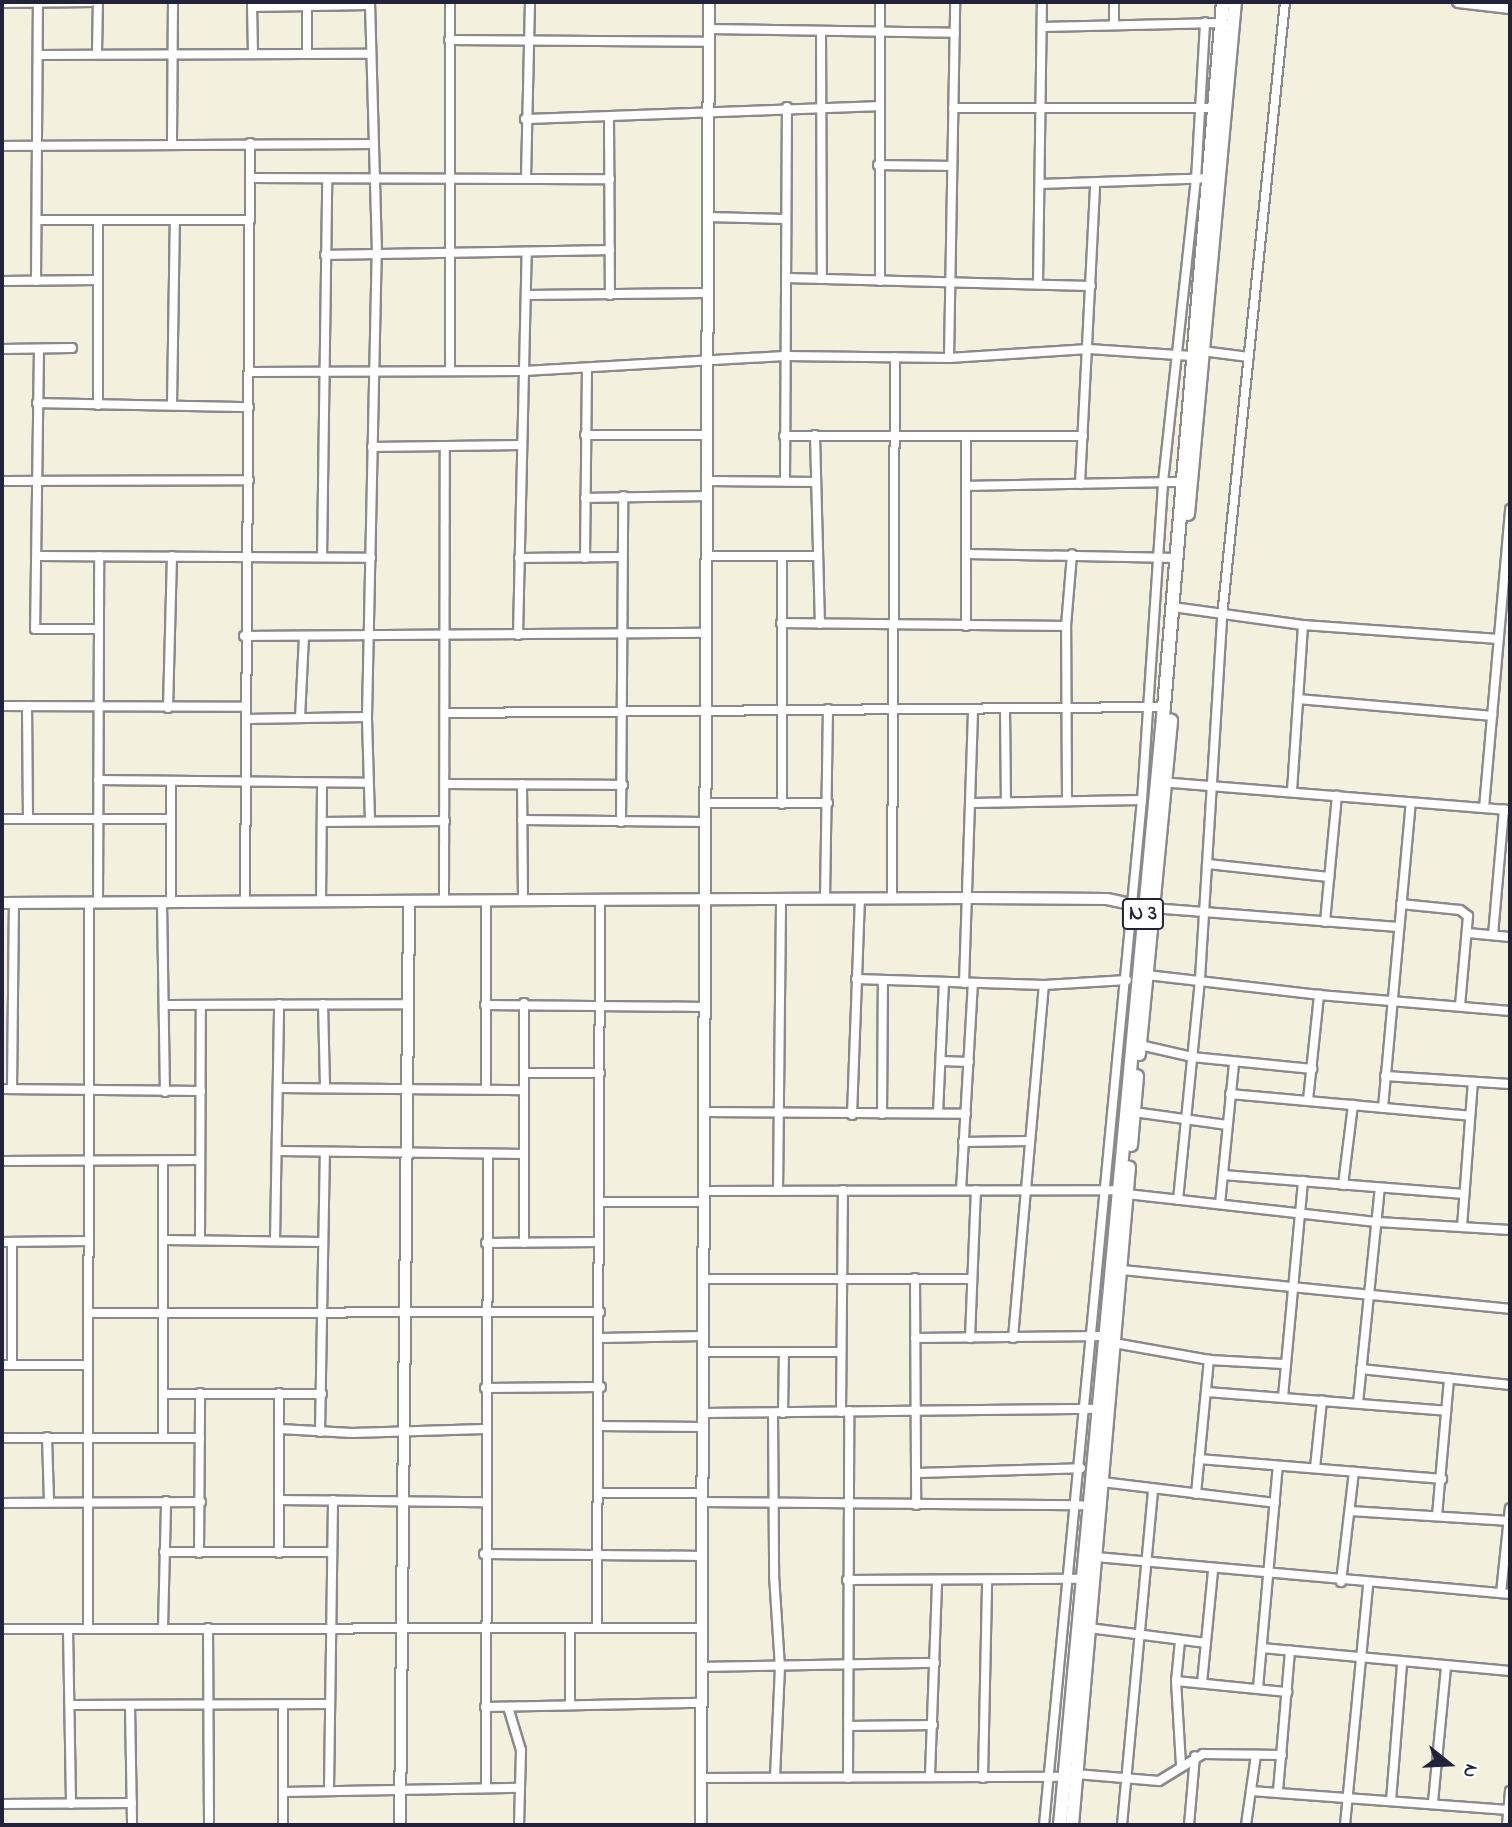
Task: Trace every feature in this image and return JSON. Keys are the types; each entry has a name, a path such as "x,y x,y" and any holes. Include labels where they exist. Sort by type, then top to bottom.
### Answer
{"main road":[{"name":"N 3","path":"1060,1825 1070,1775 1096,1557 1102,1482 1103,1338 1121,1270 1136,978 1180,608 1197,354 1202,179 1208,108 1223,2"},
{"name":"N 3","path":"1160,781 1182,482 1235,2"},
{"name":"N 3","path":"1072,1825 1070,1775 1076,1579 1140,1045 1136,978"}],"street":[{"path":"2,4 90,2"},
{"path":"97,52 98,2"},
{"path":"172,142 173,2"},
{"path":"450,2 450,370"},
{"path":"526,178 525,119 530,2"},
{"path":"702,1825 709,2"},
{"path":"880,2 880,281"},
{"path":"949,358 953,281 955,2"},
{"path":"1038,283 1042,2"},
{"path":"1114,2 1114,24"},
{"path":"1178,1200 1200,979 1222,617 1285,2"},
{"path":"1459,2 1510,8"},
{"path":"36,281 38,4"},
{"path":"253,53 252,4 307,7 370,4 377,253 367,717 370,820"},
{"path":"307,7 307,53"},
{"path":"953,108 1208,108 1205,23"},
{"path":"1042,27 1221,23"},
{"path":"709,29 955,33"},
{"path":"821,31 822,279"},
{"path":"449,40 529,43 708,42"},
{"path":"38,55 97,52 370,54"},
{"path":"525,119 609,118 788,107 879,106"},
{"path":"785,481 788,107"},
{"path":"609,118 610,295"},
{"path":"2,146 172,142 373,144"},
{"path":"245,902 244,636 249,480 250,143"},
{"path":"878,165 952,166"},
{"path":"250,178 375,181 610,179"},
{"path":"599,1493 916,1505 1083,1505 1081,1468 1084,1408 1103,1338 1103,1191 1136,978 1143,907 1142,800 1174,355 1202,179 1040,184"},
{"path":"322,557 327,180"},
{"path":"1080,484 1089,349 1095,183"},
{"path":"708,217 786,219"},
{"path":"37,220 250,219"},
{"path":"98,220 98,405"},
{"path":"172,404 175,220"},
{"path":"325,255 610,250"},
{"path":"518,635 527,252"},
{"path":"786,278 1091,286"},
{"path":"2,281 98,280"},
{"path":"526,295 708,293"},
{"path":"2,349 72,348"},
{"path":"39,349 35,629 97,629"},
{"path":"250,372 524,371 785,356 949,358 1089,349 1249,357"},
{"path":"892,898 895,357"},
{"path":"585,558 586,368"},
{"path":"37,403 249,407"},
{"path":"585,435 707,435"},
{"path":"815,435 820,624"},
{"path":"784,436 1083,436"},
{"path":"966,436 966,626"},
{"path":"372,447 522,445"},
{"path":"444,901 447,635 445,446"},
{"path":"2,481 249,480"},
{"path":"707,481 816,482"},
{"path":"967,486 1182,482"},
{"path":"621,822 623,496"},
{"path":"585,498 707,496"},
{"path":"1484,808 1499,639 1506,608 1510,509"},
{"path":"968,554 1175,558"},
{"path":"1067,799 1066,626 1072,554"},
{"path":"37,556 371,558"},
{"path":"88,1629 86,1436 90,1313 86,1162 98,820 99,556"},
{"path":"168,708 172,556"},
{"path":"706,556 818,556"},
{"path":"782,556 782,804"},
{"path":"519,558 622,557"},
{"path":"1180,608 1222,617 1303,625 1499,639"},
{"path":"781,624 1066,626"},
{"path":"1292,791 1303,625"},
{"path":"244,636 706,633"},
{"path":"300,718 304,637"},
{"path":"1299,699 1492,716"},
{"path":"2,706 245,707"},
{"path":"27,706 29,818"},
{"path":"446,713 1164,706"},
{"path":"825,898 828,709"},
{"path":"961,1191 969,1062 973,709"},
{"path":"1005,709 1006,800"},
{"path":"246,719 367,717"},
{"path":"98,780 322,785 368,783"},
{"path":"1160,781 1507,809 1493,936"},
{"path":"165,1092 171,782"},
{"path":"445,784 623,785"},
{"path":"522,784 523,900"},
{"path":"321,902 322,785"},
{"path":"1325,922 1337,796"},
{"path":"972,803 1006,800 1142,800"},
{"path":"706,803 828,803"},
{"path":"1383,1108 1411,803"},
{"path":"2,819 170,819"},
{"path":"522,820 705,822"},
{"path":"322,822 445,821"},
{"path":"1207,864 1329,877"},
{"path":"852,1115 860,898"},
{"path":"778,1191 781,899"},
{"path":"2,903 1107,899 1143,907 1398,927"},
{"path":"597,1628 601,1387 600,900"},
{"path":"400,1825 409,901"},
{"path":"486,901 486,1089"},
{"path":"12,1090 14,903"},
{"path":"1401,904 1465,912 1468,933 1460,1006"},
{"path":"1468,933 1510,937"},
{"path":"856,979 1044,985 1136,978 1200,979 1319,995 1510,1011"},
{"path":"882,1114 883,980"},
{"path":"937,1113 944,982"},
{"path":"1013,1338 1044,985"},
{"path":"1308,1100 1319,995"},
{"path":"524,1003 524,1243"},
{"path":"485,1005 600,1003 705,1007"},
{"path":"275,1241 279,1004"},
{"path":"323,1004 325,1088"},
{"path":"166,1005 408,1004"},
{"path":"200,1240 201,1005"},
{"path":"1140,1045 1234,1063 1311,1069"},
{"path":"941,1061 969,1062"},
{"path":"1220,1204 1234,1063"},
{"path":"525,1073 600,1073"},
{"path":"1385,1076 1510,1084"},
{"path":"1462,1227 1473,1082"},
{"path":"278,1088 523,1090"},
{"path":"2,1089 201,1091"},
{"path":"1230,1094 1470,1116"},
{"path":"1343,1185 1353,1105"},
{"path":"704,1112 965,1114"},
{"path":"1133,1112 1185,1122 1227,1125"},
{"path":"963,1142 1029,1141"},
{"path":"278,1151 408,1155 524,1154"},
{"path":"320,1432 325,1153"},
{"path":"486,1787 484,1502 488,1154"},
{"path":"2,1161 200,1160"},
{"path":"163,1162 163,1438"},
{"path":"1223,1175 1464,1194"},
{"path":"1283,1396 1303,1181"},
{"path":"1358,1403 1380,1188"},
{"path":"844,1190 841,1352 848,1503 848,1778"},
{"path":"970,1338 976,1190"},
{"path":"599,1202 778,1191 1103,1191 1378,1222 1510,1230"},
{"path":"164,1240 322,1242"},
{"path":"2,1242 89,1241"},
{"path":"12,1242 12,1365"},
{"path":"486,1243 599,1242"},
{"path":"1121,1270 1510,1309"},
{"path":"915,1278 916,1505"},
{"path":"704,1279 971,1279"},
{"path":"90,1313 600,1312"},
{"path":"601,1338 704,1336"},
{"path":"915,1338 1103,1338 1209,1360 1284,1364"},
{"path":"703,1352 841,1352"},
{"path":"783,1413 784,1352"},
{"path":"1196,1494 1209,1360"},
{"path":"2,1365 87,1365"},
{"path":"1361,1369 1510,1385"},
{"path":"1437,1516 1449,1379"},
{"path":"485,1388 601,1387"},
{"path":"1207,1392 1446,1411"},
{"path":"199,1553 200,1393"},
{"path":"279,1393 279,1553"},
{"path":"163,1394 322,1394"},
{"path":"1315,1468 1322,1400"},
{"path":"703,1413 1098,1409"},
{"path":"774,1413 774,1575 780,1667 775,1776"},
{"path":"600,1426 703,1427"},
{"path":"279,1429 405,1433 485,1429"},
{"path":"47,1437 49,1502"},
{"path":"2,1438 200,1438"},
{"path":"1199,1459 1442,1479"},
{"path":"1258,1688 1278,1466"},
{"path":"917,1473 1081,1468"},
{"path":"1341,1582 1354,1472"},
{"path":"1102,1482 1153,1491 1275,1503"},
{"path":"1122,1825 1142,1638 1153,1491"},
{"path":"2,1503 86,1500 201,1502"},
{"path":"279,1500 484,1502"},
{"path":"329,1789 333,1500"},
{"path":"163,1628 166,1501"},
{"path":"1096,1557 1147,1565 1368,1585 1506,1593 1510,1508"},
{"path":"1350,1511 1509,1521"},
{"path":"164,1552 332,1552"},
{"path":"484,1554 703,1556"},
{"path":"1202,1683 1213,1571"},
{"path":"847,1580 1076,1579 1044,1825"},
{"path":"930,1775 937,1580"},
{"path":"983,1778 987,1580"},
{"path":"1345,1825 1368,1585"},
{"path":"2,1629 331,1626 402,1629 702,1628"},
{"path":"208,1628 209,1825"},
{"path":"570,1628 570,1703"},
{"path":"1089,1628 1142,1638 1206,1643"},
{"path":"68,1629 71,1804"},
{"path":"1180,1641 1176,1681 1181,1766"},
{"path":"1262,1648 1510,1671"},
{"path":"1278,1791 1290,1651"},
{"path":"702,1667 935,1663"},
{"path":"1391,1801 1402,1663"},
{"path":"1433,1802 1446,1666"},
{"path":"1176,1681 1287,1692"},
{"path":"485,1707 570,1703 702,1703"},
{"path":"71,1705 283,1707 330,1704"},
{"path":"130,1706 132,1825"},
{"path":"282,1825 283,1707"},
{"path":"508,1707 520,1744 519,1825"},
{"path":"849,1726 933,1726"},
{"path":"1246,1825 1256,1755"},
{"path":"702,1778 930,1775 983,1778 1070,1775 1159,1781 1195,1756 1282,1755"},
{"path":"1189,1825 1195,1756"},
{"path":"283,1792 520,1787"},
{"path":"1251,1791 1278,1791 1348,1799 1433,1802 1508,1810"},
{"path":"1507,1825 1510,1791"},
{"path":"2,1804 132,1803"}]}
